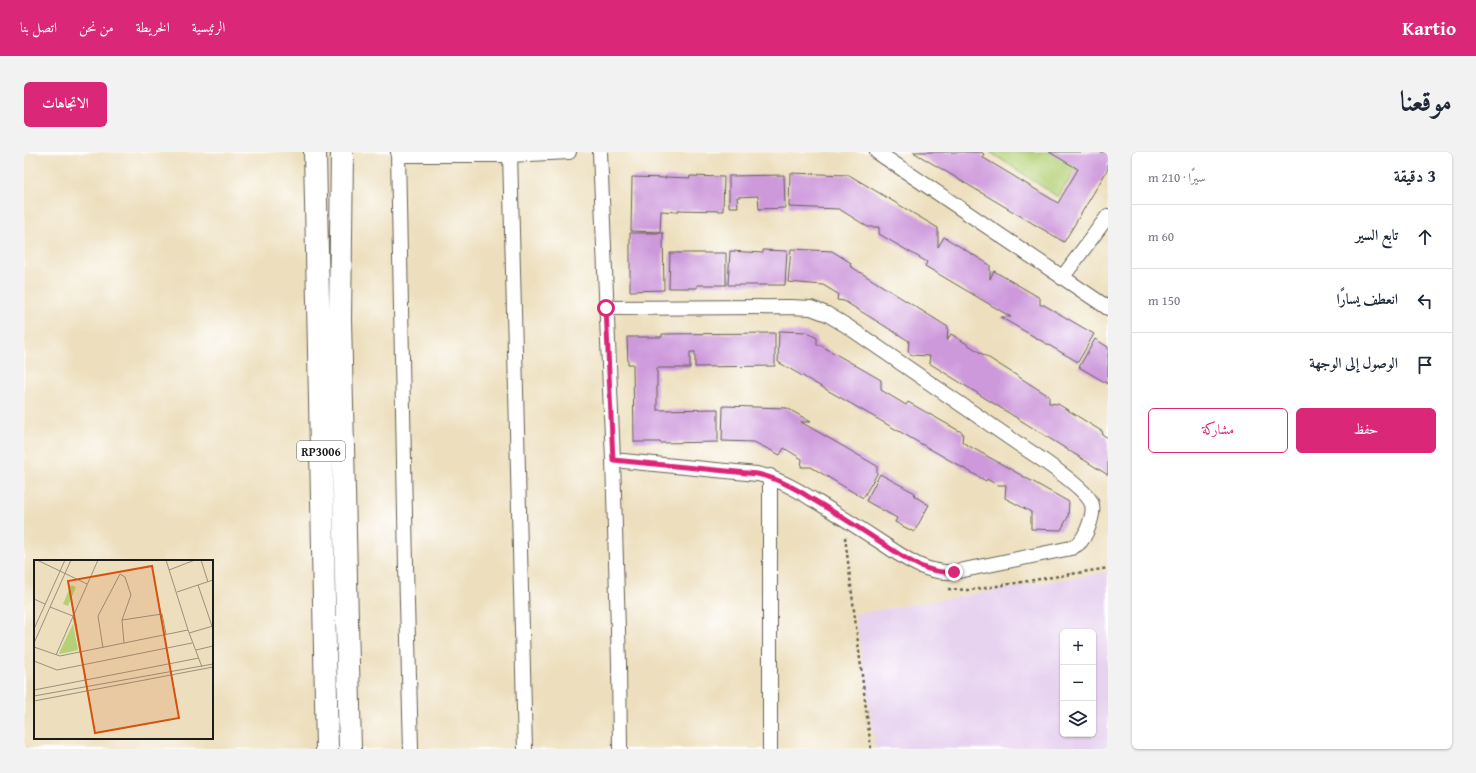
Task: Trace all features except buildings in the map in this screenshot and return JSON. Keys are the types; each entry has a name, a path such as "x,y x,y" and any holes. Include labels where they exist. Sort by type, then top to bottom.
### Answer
{"main road":[{"name":"RP3006","path":"315,152 327,749"},
{"name":"RP3006","path":"342,152 340,319 350,749"}],"street":[{"path":"411,749 398,154 569,152"},
{"path":"600,152 613,460 620,749"},
{"path":"877,152 1108,308"},
{"path":"510,153 525,749"},
{"path":"1062,278 1108,216"},
{"path":"606,308 789,307 811,308 827,314 847,326 1038,457 1088,497 1093,509 1083,538 1080,543 1071,548 974,568 944,572 928,569 908,560 798,490 770,476 613,460"},
{"path":"770,476 770,749"}],"path":[{"path":"842,518 871,749"}],"shaded area":[{"path":"1108,572 1108,749 876,749 855,614"}],"green space":[{"path":"990,152 1059,152 1079,165 1058,197"}],"route":[{"path":"606,308 613,460 770,476 798,490 908,560 936,572 954,572"}]}
